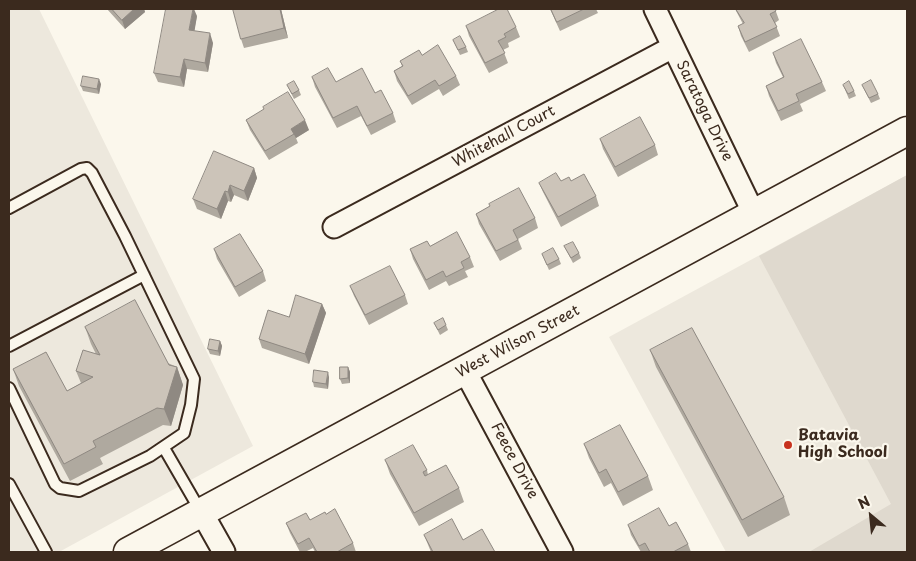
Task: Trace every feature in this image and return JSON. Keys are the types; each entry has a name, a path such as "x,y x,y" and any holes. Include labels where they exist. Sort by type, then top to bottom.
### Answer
{"main road":[{"name":"West Wilson Street","path":"128,552 907,131"}],"street":[{"name":"Saratoga Drive","path":"655,9 754,214"},
{"name":"Whitehall Court","path":"334,227 673,47"},
{"name":"Feece Drive","path":"465,371 562,552"},
{"path":"202,513 224,552"}],"lane":[{"path":"9,208 81,169 87,168 92,173 144,275 194,379 191,405 184,433 164,448 79,491 60,488 55,484 9,388"},
{"path":"9,346 144,275"},
{"path":"164,448 202,513"},
{"path":"9,484 46,552"}],"shaded area":[{"path":"9,9 39,9 253,446 59,552 9,552"},
{"name":"Batavia High School","path":"907,175 907,552 726,552 609,337"},
{"path":"907,175 907,552 809,552 891,504 759,256"}],"building":[{"path":"112,9 134,9 122,20"},
{"path":"166,9 193,9 189,30 210,33 205,63 184,59 180,77 154,73"},
{"path":"233,9 280,9 284,28 241,39"},
{"path":"499,9 507,9 516,27 504,34 506,37 498,41 505,53 485,63 466,26"},
{"path":"551,9 584,9 557,22"},
{"path":"736,9 775,9 776,11 770,14 777,27 745,42 738,26 744,23"},
{"path":"460,36 466,47 458,50 453,40"},
{"path":"801,39 822,82 796,94 799,101 778,111 766,86 784,77 773,53"},
{"path":"438,45 456,76 439,86 435,80 408,96 394,71 403,66 400,61 419,50 422,55"},
{"path":"328,68 336,82 362,68 375,93 381,90 393,113 367,126 357,106 333,118 312,77"},
{"path":"83,76 99,79 97,89 81,86"},
{"path":"871,80 878,94 869,98 862,85"},
{"path":"294,81 299,90 292,94 287,85"},
{"path":"849,81 854,91 848,94 843,85"},
{"path":"288,92 305,120 291,129 294,134 265,151 246,120"},
{"path":"640,117 655,145 615,167 600,139"},
{"path":"214,151 254,168 244,191 230,185 228,192 225,191 217,209 193,199"},
{"path":"556,173 561,181 569,177 571,181 584,174 596,196 558,217 539,183"},
{"path":"519,188 535,218 513,230 518,240 496,251 476,214 490,206 489,204"},
{"path":"457,232 470,257 461,262 464,268 446,277 443,271 426,280 410,249 427,241 430,246"},
{"path":"240,234 263,271 235,287 214,249"},
{"path":"573,242 579,253 571,258 564,246"},
{"path":"553,248 559,259 547,265 542,254"},
{"path":"390,266 405,295 365,315 350,286"},
{"path":"296,295 322,304 305,354 259,339 268,310 289,317"},
{"path":"135,300 169,365 177,367 164,409 157,408 93,441 96,447 64,464 13,369 46,352 67,391 93,377 76,371 83,350 100,355 85,327"},
{"path":"443,318 446,325 438,330 434,323"},
{"path":"692,328 784,497 742,520 650,350"},
{"path":"210,339 220,341 218,351 208,349"},
{"path":"340,367 348,367 348,378 340,379"},
{"path":"314,370 328,372 326,384 313,382"},
{"path":"620,425 648,476 618,492 606,469 599,473 584,444"},
{"path":"413,445 427,470 423,472 425,476 446,465 459,488 414,513 385,460"},
{"path":"659,508 669,526 676,522 688,544 673,552 650,552 645,543 639,546 628,525"},
{"path":"335,509 353,543 337,552 317,552 309,538 298,544 286,523 306,513 310,520"},
{"path":"452,519 463,540 482,529 495,552 433,552 424,535"}],"place":[{"name":"Batavia High School","path":"788,445"}]}
